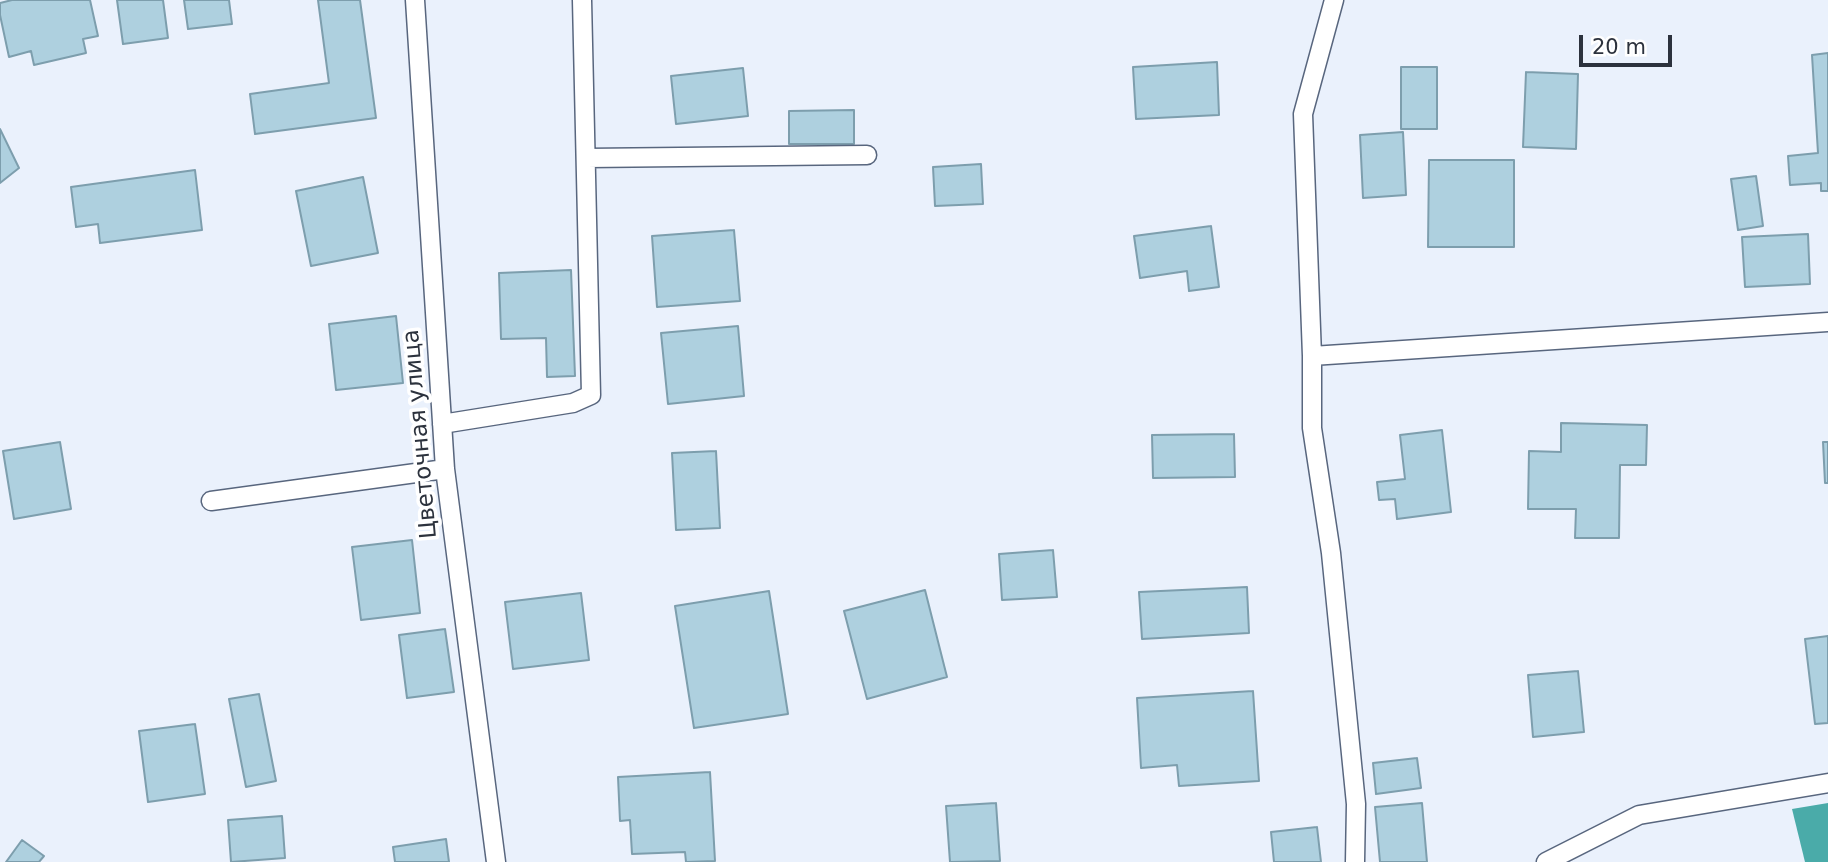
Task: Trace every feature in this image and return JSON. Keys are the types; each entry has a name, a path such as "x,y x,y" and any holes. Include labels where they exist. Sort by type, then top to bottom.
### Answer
{"lane":[{"name":"Цветочная улица","path":"415,0 445,469 496,862"},
{"path":"442,424 573,403 591,395 582,0"},
{"path":"1334,0 1303,114 1312,428 1334,581 1356,804 1355,862"},
{"path":"587,158 867,155"},
{"path":"1312,356 1828,322"},
{"path":"211,501 445,469"},
{"path":"1546,862 1639,815 1828,783"}],"shaded area":[{"path":"1828,803 1828,862 1805,862 1792,809"}],"building":[{"path":"12,0 90,0 98,36 83,39 86,53 34,65 31,51 9,57 0,3"},
{"path":"117,0 163,0 168,38 123,44"},
{"path":"184,0 229,0 232,24 188,29"},
{"path":"318,0 360,0 376,118 255,134 250,94 329,83"},
{"path":"1828,53 1828,191 1821,191 1821,183 1790,185 1788,156 1818,153 1812,55"},
{"path":"1217,62 1219,115 1136,119 1133,67"},
{"path":"1401,67 1437,67 1437,129 1401,129"},
{"path":"743,68 748,116 676,124 671,76"},
{"path":"1526,72 1578,74 1576,149 1523,147"},
{"path":"854,110 854,144 789,144 789,111"},
{"path":"0,129 19,168 0,183"},
{"path":"1403,132 1406,195 1363,198 1360,135"},
{"path":"1429,160 1514,160 1514,247 1428,247"},
{"path":"981,164 983,204 935,206 933,167"},
{"path":"195,170 202,230 100,243 98,224 76,227 71,187"},
{"path":"1756,176 1763,226 1738,230 1731,179"},
{"path":"363,177 378,253 311,266 296,191"},
{"path":"1211,226 1219,287 1189,291 1187,271 1140,278 1134,236"},
{"path":"734,230 740,301 657,307 652,236"},
{"path":"1808,234 1810,284 1745,287 1742,237"},
{"path":"571,270 575,376 547,377 546,338 501,339 499,273"},
{"path":"396,316 403,383 336,390 329,324"},
{"path":"738,326 744,396 668,404 661,333"},
{"path":"1561,423 1647,425 1646,465 1620,465 1619,538 1575,538 1576,509 1528,509 1529,451 1561,452"},
{"path":"1442,430 1451,512 1397,519 1395,499 1379,500 1377,482 1405,479 1400,435"},
{"path":"1234,434 1235,477 1153,478 1152,435"},
{"path":"60,442 71,509 14,519 3,451"},
{"path":"1823,442 1828,442 1828,483 1825,483"},
{"path":"716,451 720,528 676,530 672,453"},
{"path":"412,540 420,613 361,620 352,547"},
{"path":"1053,550 1057,597 1002,600 999,554"},
{"path":"1247,587 1249,633 1142,639 1139,592"},
{"path":"925,590 947,677 867,699 844,611"},
{"path":"769,591 788,714 694,728 675,606"},
{"path":"581,593 589,660 513,669 505,602"},
{"path":"445,629 454,692 407,698 399,635"},
{"path":"1828,636 1828,723 1815,724 1805,639"},
{"path":"1578,671 1584,732 1533,737 1528,675"},
{"path":"1253,691 1259,781 1179,786 1177,765 1141,768 1137,698"},
{"path":"259,694 276,781 246,787 229,699"},
{"path":"195,724 205,794 148,802 139,731"},
{"path":"1417,758 1421,788 1376,794 1373,763"},
{"path":"710,772 715,861 686,862 685,852 632,854 630,820 620,821 618,777"},
{"path":"996,803 1000,861 950,862 946,806"},
{"path":"1422,803 1427,862 1380,862 1375,807"},
{"path":"282,816 285,858 231,862 228,820"},
{"path":"1317,827 1321,862 1274,862 1271,832"},
{"path":"446,839 449,862 395,862 393,847"},
{"path":"22,840 44,856 39,862 6,862"}]}
